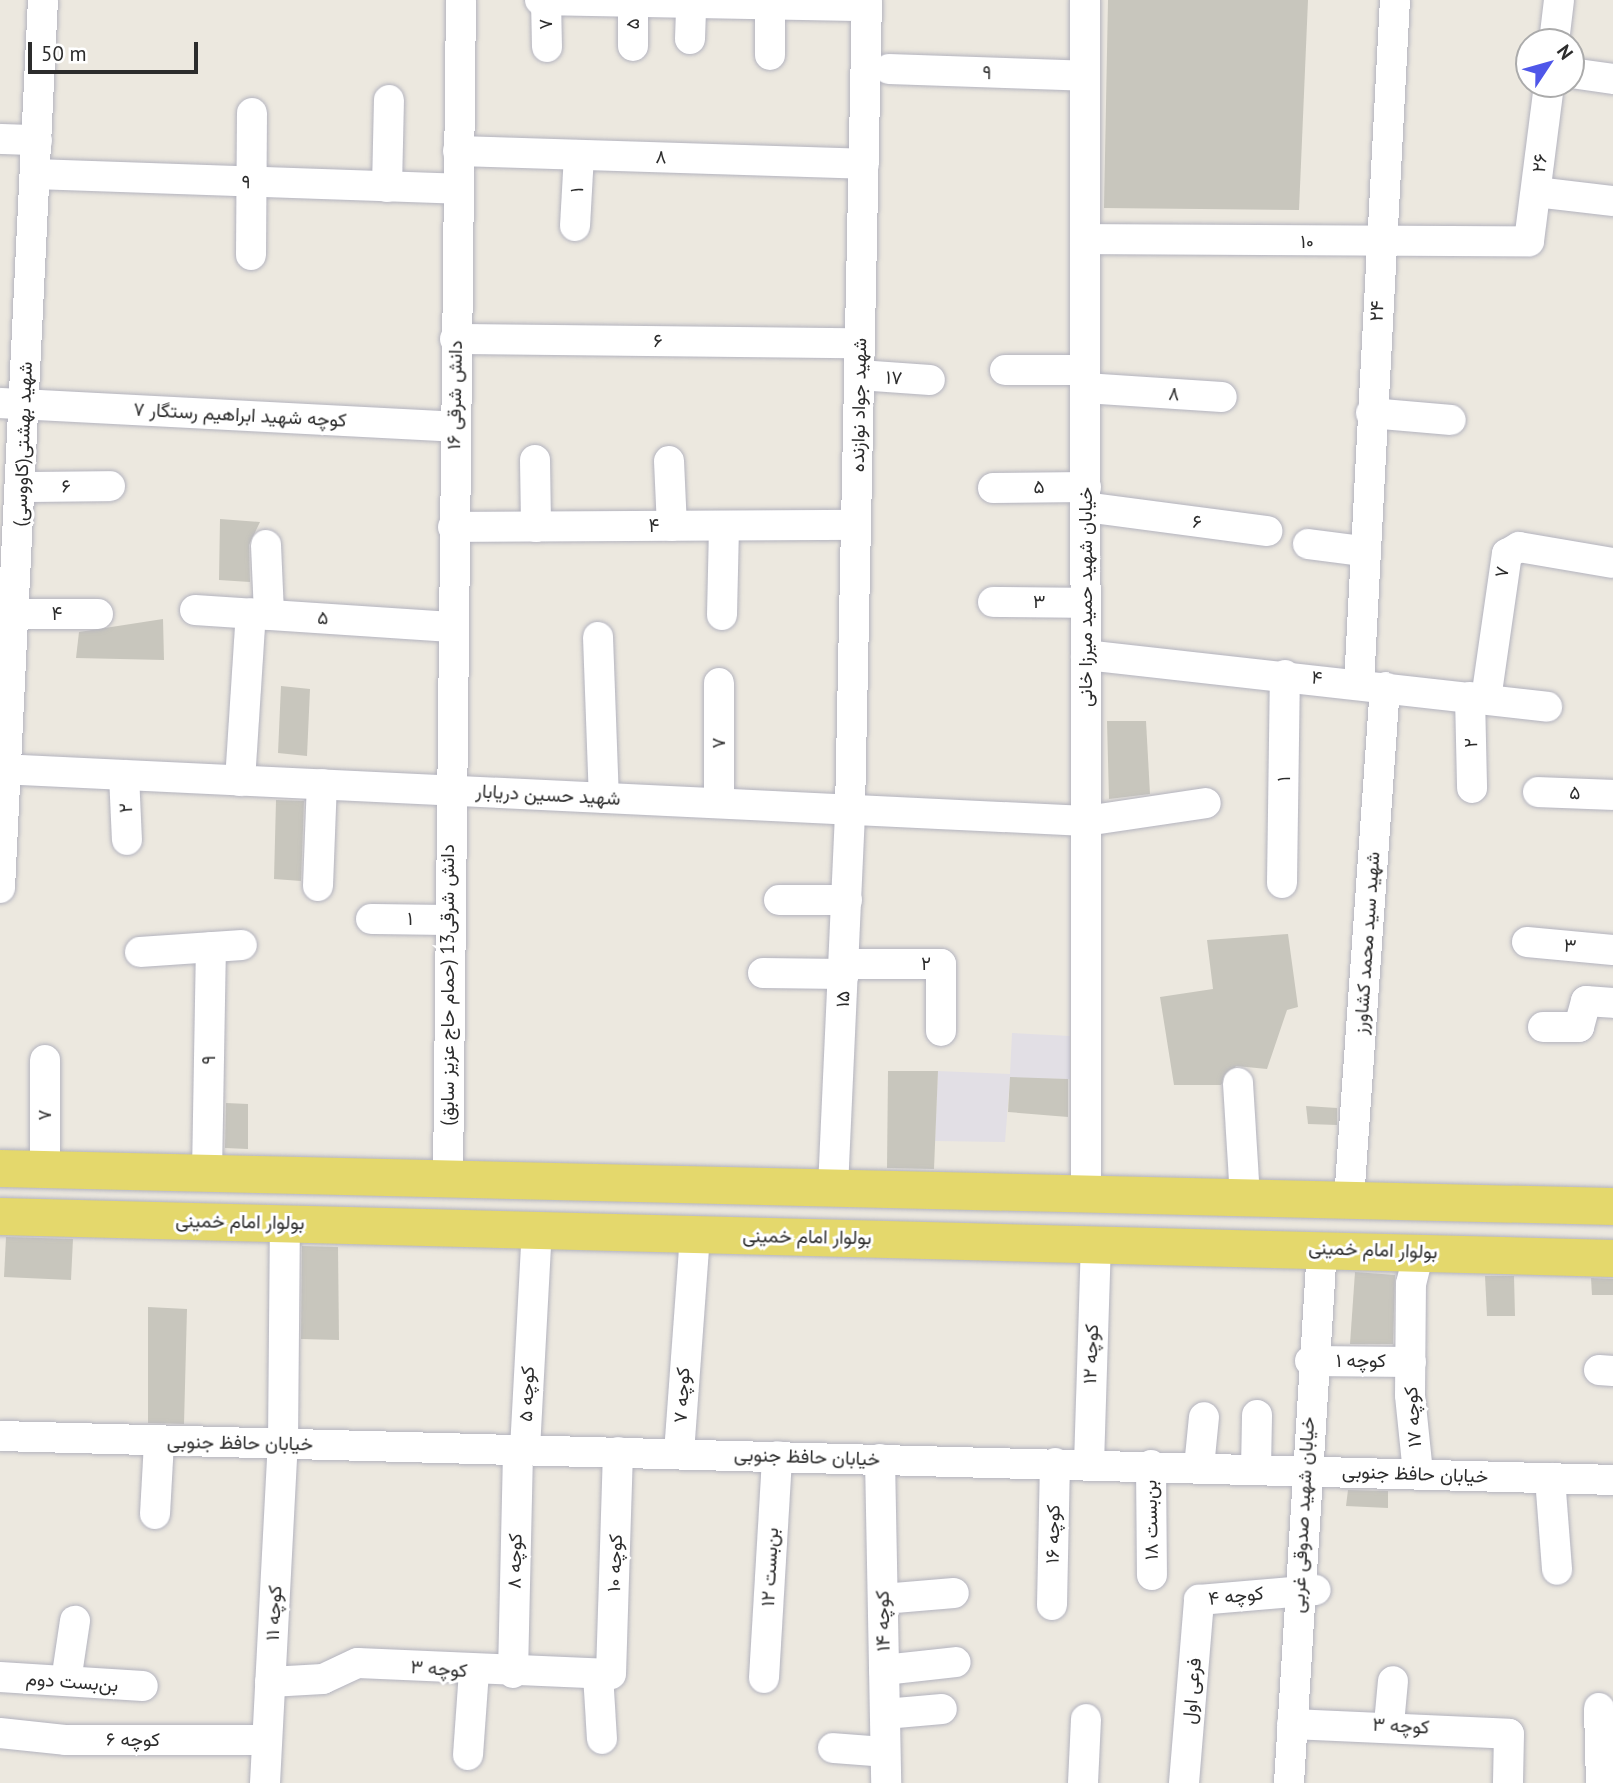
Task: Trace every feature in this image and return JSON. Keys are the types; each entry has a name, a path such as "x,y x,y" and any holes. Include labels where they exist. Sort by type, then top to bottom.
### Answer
{"main road":[{"path":"0,1168 1613,1206"},
{"name":"بولوار امام خمینی","path":"0,1216 1322,1248 1613,1258"}],"street":[{"name":"شهید بهشتی(کاووسی)","path":"0,888 21,487 13,403 35,174 43,0"},
{"name":"دانش شرقی ۱۶","path":"449,790 461,0"},
{"path":"540,0 867,3"},
{"name":"۷","path":"546,0 547,47"},
{"name":"خیابان شهید حمید میرزا خانی","path":"1085,0 1086,1194"},
{"name":"۲۴","path":"1362,622 1362,551 1395,0"},
{"path":"1556,28 1559,0"},
{"name":"۵","path":"633,2 633,46"},
{"path":"690,39 691,3"},
{"name":"شهید جواد نوازنده","path":"850,810 867,3"},
{"path":"770,4 770,55"},
{"name":"۹","path":"889,69 1085,76"},
{"path":"1585,75 1613,79"},
{"name":"۲۶","path":"1529,241 1547,98"},
{"path":"387,187 389,100"},
{"path":"251,255 252,113"},
{"path":"0,139 37,140"},
{"name":"۸","path":"458,151 864,164"},
{"name":"۱","path":"575,226 579,155"},
{"name":"۹","path":"35,174 458,189"},
{"path":"1536,192 1613,201"},
{"name":"۱۰","path":"1085,239 1380,243 1529,241"},
{"name":"۶","path":"456,339 860,343"},
{"path":"1005,370 1086,379"},
{"name":"۱۷","path":"859,375 930,380"},
{"name":"۸","path":"1086,379 1222,397"},
{"name":"کوچه شهید ابراهیم رستگار ۷","path":"13,403 454,426"},
{"path":"1371,413 1451,420"},
{"path":"535,460 536,527"},
{"path":"669,461 672,526"},
{"name":"۶","path":"21,487 110,486"},
{"name":"۵","path":"993,488 1085,497"},
{"name":"۶","path":"1085,497 1267,531"},
{"name":"۴","path":"453,527 856,524"},
{"path":"722,615 724,526"},
{"path":"1308,544 1362,551"},
{"path":"240,781 266,545"},
{"name":"۷","path":"1478,698 1507,554 1519,547 1613,563"},
{"name":"۳","path":"993,602 1085,603"},
{"name":"۵","path":"195,610 451,627"},
{"name":"۴","path":"16,614 98,614"},
{"name":"شهید سید محمد کشاورز","path":"1349,1200 1372,685 1362,622"},
{"path":"598,637 604,798"},
{"name":"۴","path":"1086,655 1285,675 1547,707"},
{"name":"۱","path":"1282,883 1285,675"},
{"name":"۷","path":"719,683 719,803"},
{"name":"۲","path":"1472,788 1478,698"},
{"name":"شهید حسین دریابار","path":"5,770 1086,821"},
{"name":"۲","path":"124,775 127,841"},
{"path":"318,886 322,785"},
{"name":"دانش شرقی13 (حمام حاج عزیز سابق)","path":"448,1179 449,790"},
{"name":"۵","path":"1538,792 1613,795"},
{"path":"1086,821 1206,803"},
{"name":"۱۵","path":"833,1188 850,810"},
{"path":"779,900 847,900"},
{"name":"۱","path":"371,919 450,920"},
{"name":"۳","path":"1527,942 1613,950"},
{"path":"139,952 242,945"},
{"name":"۹","path":"207,1173 211,947"},
{"name":"۲","path":"844,969 941,964 941,1031"},
{"path":"763,974 844,969"},
{"path":"1543,1027 1579,1027 1586,1001 1613,1003"},
{"name":"۷","path":"45,1060 45,1169"},
{"path":"1238,1083 1245,1198"},
{"path":"284,1443 285,1223"},
{"name":"کوچه ۵","path":"521,1449 537,1230"},
{"name":"کوچه ۷","path":"679,1453 685,1336 695,1234"},
{"name":"کوچه ۱۲","path":"1089,1464 1096,1244"},
{"name":"خیابان شهید صدوقی غربی","path":"1289,1783 1292,1724 1307,1590 1306,1469 1311,1361 1322,1248"},
{"path":"1411,1362 1411,1284 1419,1253"},
{"name":"کوچه ۱","path":"1311,1361 1411,1362"},
{"name":"کوچه ۱۷","path":"1411,1362 1418,1473"},
{"path":"1256,1469 1257,1415"},
{"path":"1199,1467 1204,1418"},
{"name":"خیابان حافظ جنوبی","path":"0,1436 1306,1469 1613,1480"},
{"path":"155,1514 159,1442"},
{"name":"کوچه ۱۱","path":"265,1783 284,1443"},
{"name":"کوچه ۸","path":"513,1673 521,1449"},
{"name":"کوچه ۱۰","path":"605,1674 618,1452"},
{"name":"بن‌بست ۱۲","path":"764,1678 776,1456"},
{"name":"کوچه ۱۴","path":"880,1459 886,1783"},
{"name":"کوچه ۱۶","path":"1052,1605 1055,1463"},
{"name":"بن‌بست ۱۸","path":"1151,1465 1152,1575"},
{"path":"1550,1478 1557,1570"},
{"name":"کوچه ۴","path":"1199,1600 1307,1590"},
{"path":"883,1599 954,1593"},
{"name":"فرعی اول","path":"1184,1783 1199,1600"},
{"path":"66,1681 75,1621"},
{"path":"884,1670 956,1662"},
{"name":"کوچه ۳","path":"270,1682 323,1679 358,1663 474,1672 605,1674"},
{"path":"468,1755 474,1672"},
{"path":"602,1739 605,1674"},
{"name":"بن‌بست دوم","path":"0,1677 143,1686"},
{"path":"1389,1724 1393,1681"},
{"path":"1580,1783 1601,1783 1599,1708"},
{"path":"885,1714 942,1709"},
{"path":"1083,1783 1086,1719"},
{"name":"کوچه ۳","path":"1292,1724 1389,1724 1509,1734 1508,1783"},
{"name":"کوچه ۶","path":"0,1733 65,1740 267,1740"},
{"path":"833,1748 885,1752"}],"shaded area":[{"path":"1012,1033 1070,1036 1070,1079 1010,1078 1005,1142 935,1141 938,1071 1010,1074"}],"building":[{"path":"1108,0 1308,0 1299,210 1104,208"},
{"path":"220,519 260,522 249,545 250,582 219,580"},
{"path":"163,619 164,660 76,658 79,632"},
{"path":"281,686 310,689 307,756 278,753"},
{"path":"1107,721 1146,721 1150,794 1109,799"},
{"path":"276,800 304,801 301,881 274,879"},
{"path":"1288,934 1298,1007 1287,1010 1267,1069 1236,1066 1221,1085 1174,1085 1160,997 1213,989 1207,940"},
{"path":"888,1071 938,1071 934,1169 887,1168"},
{"path":"1010,1077 1068,1079 1068,1117 1008,1112"},
{"path":"226,1103 248,1104 248,1149 225,1148"},
{"path":"1306,1106 1337,1108 1337,1125 1308,1124"},
{"path":"6,1237 73,1239 71,1280 4,1277"},
{"path":"302,1246 338,1247 339,1340 301,1339"},
{"path":"1355,1272 1395,1275 1393,1344 1350,1344"},
{"path":"1485,1276 1514,1276 1515,1316 1487,1316"},
{"path":"1591,1278 1613,1279 1613,1295 1592,1295"},
{"path":"148,1307 187,1309 184,1424 148,1423"},
{"path":"1348,1490 1388,1491 1388,1508 1346,1506"}]}
